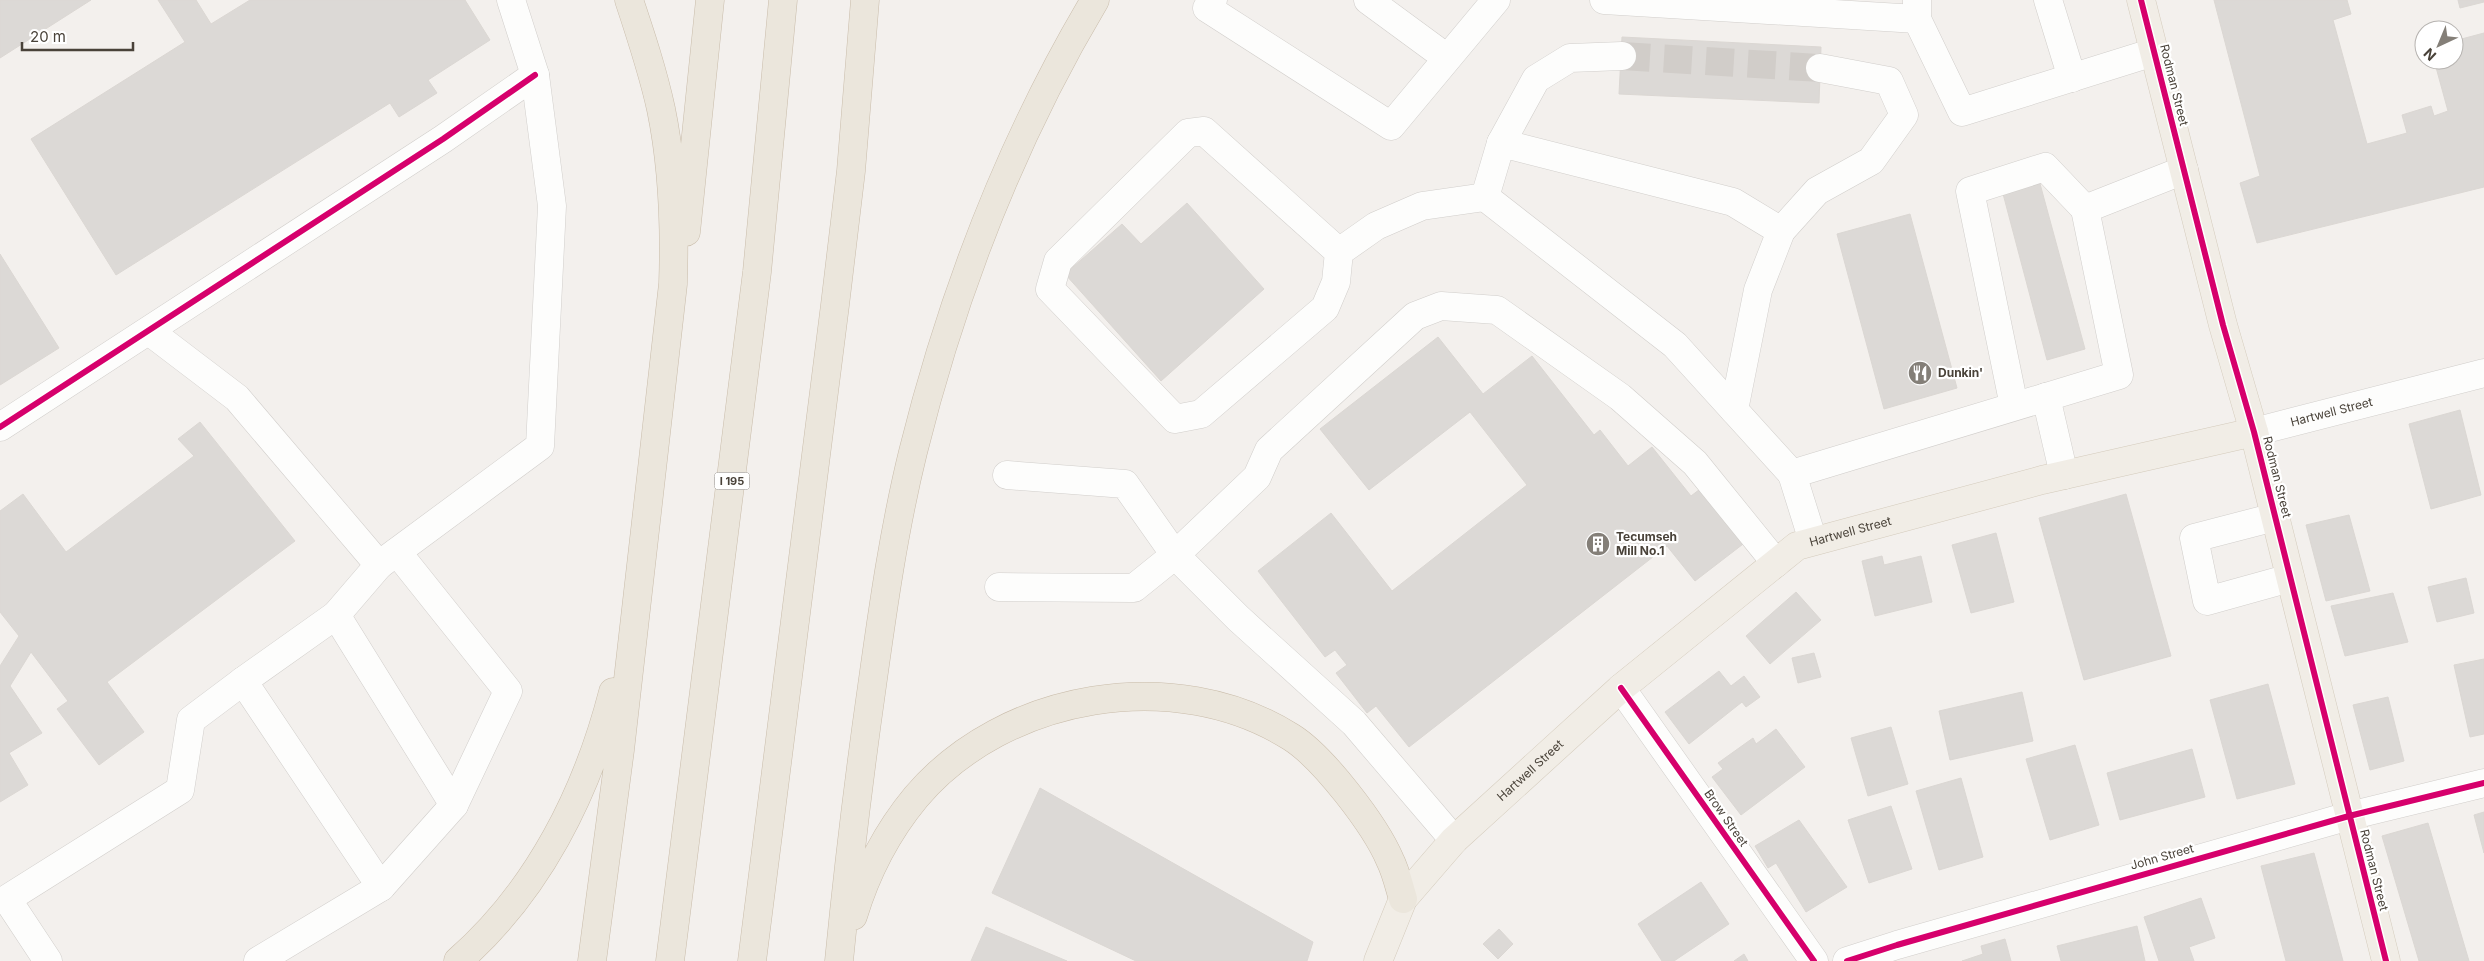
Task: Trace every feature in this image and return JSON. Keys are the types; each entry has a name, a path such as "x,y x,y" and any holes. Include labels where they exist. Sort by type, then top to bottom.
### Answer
{"highway":[{"path":"629,0 661,109 670,171 674,248 667,345"},
{"path":"592,961 620,750 635,600 667,345 691,194 710,0"},
{"name":"I 195","path":"670,961 758,272 783,0"},
{"path":"752,961 852,161 865,0"},
{"path":"840,961 850,847 887,584 898,518 922,415 950,323 997,197 1049,85 1095,0"},
{"path":"458,961 493,926 517,897 547,854 573,808 600,736 635,600"},
{"path":"840,961 856,906 877,856 894,826 917,796 955,761 996,734 1043,713 1098,700 1129,697 1194,701 1230,710 1262,722 1293,738 1318,761 1370,825 1390,859 1403,899"}],"main road":[{"name":"Rodman Street","path":"2141,0 2223,325 2254,432 2386,961"},
{"name":"Hartwell Street","path":"1378,961 1403,899 1454,840 1620,688 1797,546 2064,475 2254,432"}],"street":[{"path":"48,961 6,899 180,790 191,720 243,680 336,615 388,558 540,446 552,206 535,75 511,0"},
{"path":"1213,0 1207,8 1391,126 1496,0"},
{"path":"1368,0 1447,58"},
{"path":"1604,0 1917,10 1962,112 2154,52"},
{"path":"2048,0 2072,78"},
{"path":"1485,197 1501,143 1536,80 1570,58 1622,56"},
{"path":"1734,410 1758,290 1781,231 1817,191 1871,161 1904,115 1889,81 1820,68"},
{"path":"0,428 443,139 535,75"},
{"path":"1340,252 1204,131 1188,133 1058,261 1050,289 1175,419 1201,414 1325,308 1336,282 1340,252 1376,226 1422,206 1485,197 1675,345 1792,474 1813,541"},
{"path":"1501,143 1733,202 1781,231"},
{"path":"1792,474 2118,375 2085,209 2045,168 1970,191 2014,406"},
{"path":"2085,209 2184,170"},
{"path":"999,587 1134,588 1176,555 1257,477 1269,450 1415,316 1441,306 1497,310 1620,397 1695,463 1776,563"},
{"path":"149,331 238,398 388,558 508,691 454,805 381,887 258,961"},
{"name":"Hartwell Street","path":"2254,432 2484,373"},
{"path":"2046,397 2064,475"},
{"path":"1008,475 1125,484 1176,555 1238,618 1354,722 1454,840"},
{"path":"2275,516 2194,538 2206,601 2290,578"},
{"path":"336,615 454,805"},
{"path":"243,680 381,887"},
{"name":"Brow Street","path":"1620,688 1814,961"},
{"name":"John Street","path":"1847,961 1906,942 2349,816 2484,783"}],"building":[{"path":"0,0 91,0 0,58"},
{"path":"158,0 196,0 211,24 250,0 465,0 490,40 428,80 437,93 399,117 390,103 116,275 31,139 185,42"},
{"path":"2214,0 2347,0 2351,14 2333,20 2367,144 2407,133 2402,115 2431,106 2434,116 2448,111 2437,70 2464,70 2464,38 2484,33 2484,187 2257,243 2240,183 2260,176"},
{"path":"2458,0 2484,0 2484,2 2460,8"},
{"path":"1622,37 1821,47 1819,103 1619,94"},
{"path":"2039,180 2085,349 2047,360 2002,190"},
{"path":"1187,203 1264,289 1161,381 1065,274 1122,224 1141,244"},
{"path":"1910,214 1957,388 1884,409 1837,234"},
{"path":"0,254 59,348 0,385"},
{"name":"Tecumseh Mill No.1","path":"1438,337 1483,394 1532,356 1594,435 1600,430 1628,466 1652,447 1691,496 1704,486 1747,541 1695,581 1667,546 1409,747 1376,706 1367,713 1336,673 1347,665 1335,650 1325,657 1258,571 1331,513 1392,591 1527,485 1470,412 1369,490 1320,429"},
{"path":"2460,410 2481,495 2431,509 2409,424"},
{"path":"200,422 295,541 107,682 144,732 99,765 57,709 68,701 31,652 10,686 42,733 9,753 28,785 0,802 0,666 19,636 0,612 0,511 23,494 66,552 194,456 178,439"},
{"path":"2126,494 2171,656 2084,680 2039,518"},
{"path":"2349,515 2370,591 2326,601 2306,525"},
{"path":"1996,533 2014,602 1971,613 1952,545"},
{"path":"1882,556 1884,565 1921,556 1932,602 1875,616 1862,561"},
{"path":"2466,578 2474,613 2437,622 2428,587"},
{"path":"1796,592 1821,620 1770,664 1746,636"},
{"path":"2393,593 2408,642 2345,656 2331,606"},
{"path":"1814,653 1821,677 1798,683 1792,658"},
{"path":"2484,659 2484,734 2470,737 2454,665"},
{"path":"1719,671 1731,686 1744,676 1760,697 1746,707 1742,702 1689,744 1665,712"},
{"path":"2268,684 2295,784 2237,799 2210,700"},
{"path":"2022,692 2033,741 1950,760 1939,711"},
{"path":"2388,697 2404,761 2370,770 2353,705"},
{"path":"1891,727 1908,784 1868,796 1851,738"},
{"path":"1776,729 1805,767 1741,815 1712,777 1723,769 1718,763 1753,738 1756,744"},
{"path":"2075,745 2099,825 2050,840 2026,759"},
{"path":"2192,749 2205,797 2120,820 2107,773"},
{"path":"1961,778 1983,857 1939,870 1916,791"},
{"path":"1040,788 1313,942 1307,961 1136,961 992,893"},
{"path":"1891,806 1912,869 1869,883 1848,820"},
{"path":"2484,812 2484,853 2474,815"},
{"path":"1799,820 1847,887 1806,912 1776,863 1768,868 1755,846"},
{"path":"2428,823 2469,961 2419,961 2382,836"},
{"path":"2314,853 2343,961 2286,961 2261,866"},
{"path":"1701,882 1729,924 1674,961 1662,961 1638,924"},
{"path":"2201,898 2215,938 2189,947 2194,961 2159,961 2144,917"},
{"path":"2137,926 2145,961 2061,961 2057,946"},
{"path":"986,927 1067,961 971,961"},
{"path":"1499,929 1513,944 1498,959 1483,944"},
{"path":"2005,939 2011,961 1962,961 1983,954 1981,946"},
{"path":"1744,954 1748,961 1734,961"}],"tunnel":[{"path":"1622,56 1820,68"}],"cycle path":[{"path":"2141,0 2223,325 2254,432 2386,961"},
{"path":"0,427 443,139 535,75"},
{"path":"1621,688 1814,961"},
{"path":"1847,961 2349,816 2484,783"}],"place":[{"name":"Dunkin'","path":"1920,373"},
{"name":"Tecumseh Mill No.1","path":"1598,544"}]}
